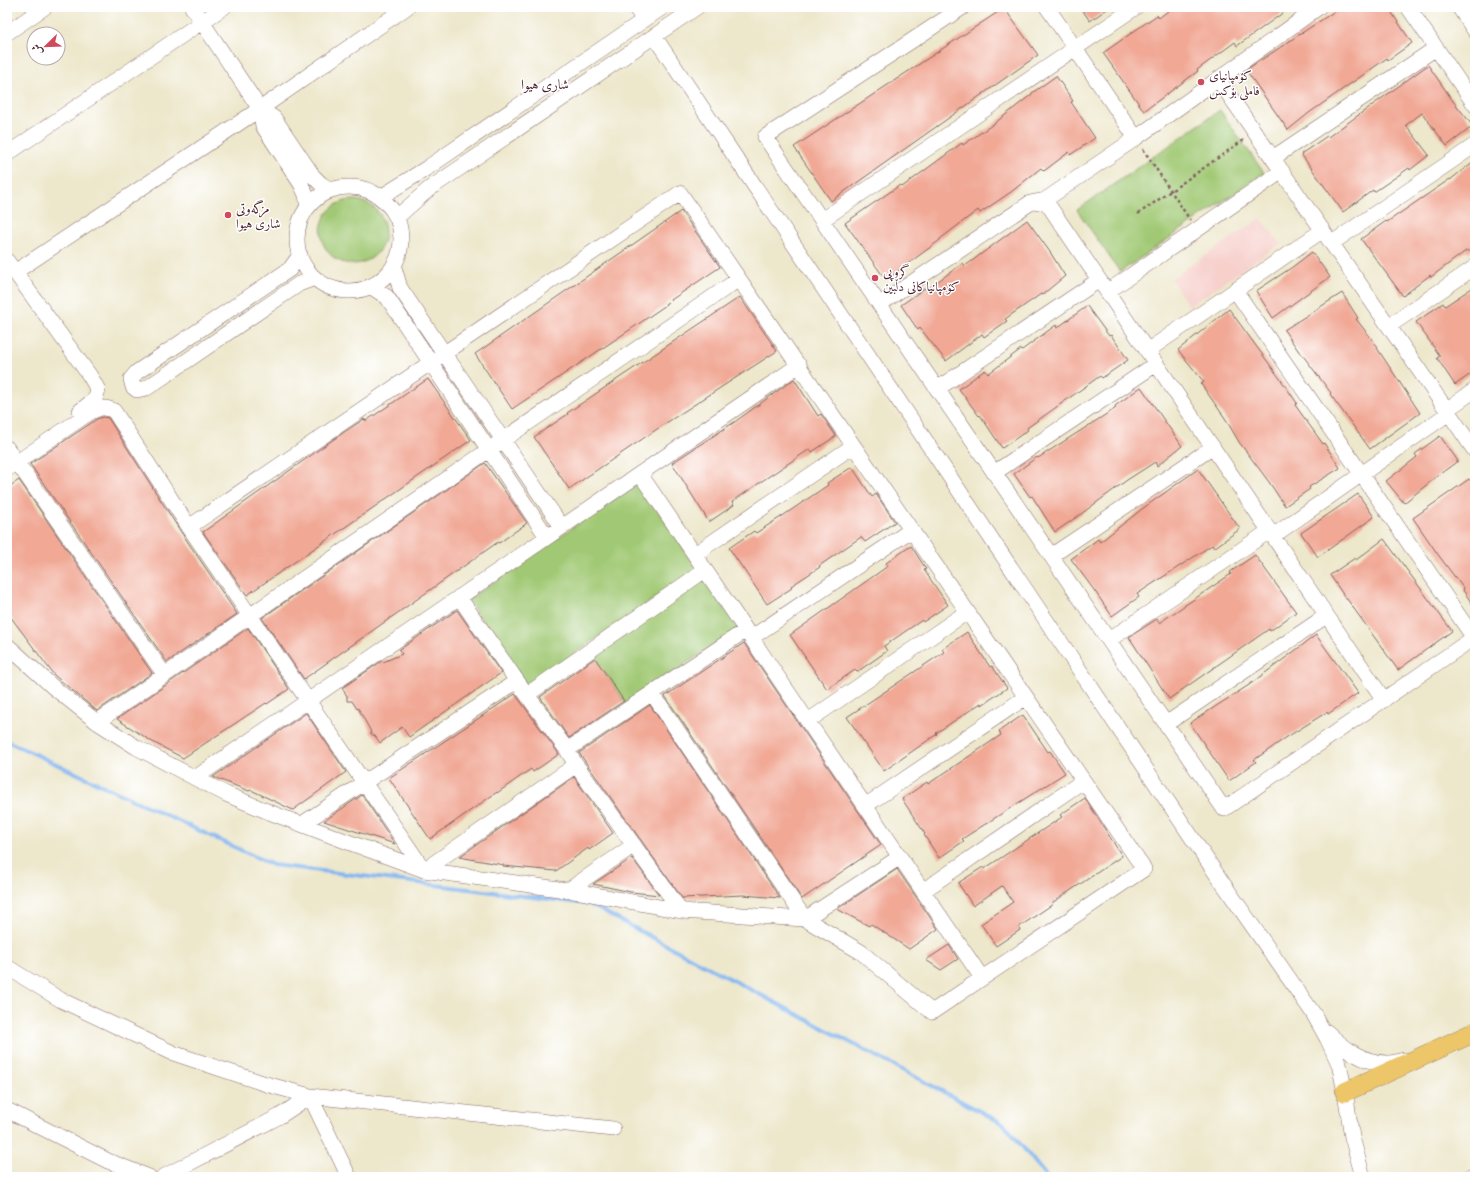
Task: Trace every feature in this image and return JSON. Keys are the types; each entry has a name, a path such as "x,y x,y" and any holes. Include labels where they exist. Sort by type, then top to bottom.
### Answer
{"main road":[{"path":"1345,1092 1475,1032"}],"street":[{"path":"7,33 45,7"},
{"path":"192,7 260,109 274,118 313,176 321,184 331,190"},
{"path":"7,154 224,7"},
{"path":"10,459 95,400 98,390 90,376 11,266 260,109 407,7"},
{"path":"635,7 644,20"},
{"path":"381,197 427,168 663,7"},
{"path":"397,218 429,189 697,7"},
{"path":"963,7 765,137 1224,809 1475,638 1235,290"},
{"path":"1047,7 1136,138"},
{"path":"822,220 1136,7"},
{"path":"880,304 1030,203 1045,200 1136,138 1319,7"},
{"path":"1408,7 1475,105"},
{"path":"1459,7 1475,31"},
{"path":"654,36 1214,872 1298,990 1322,1028 1338,1064 1345,1092 1352,1137 1363,1177"},
{"path":"1273,158 1436,48"},
{"path":"1218,79 1475,451"},
{"path":"260,109 263,126 302,184 308,207"},
{"path":"1332,243 1475,145"},
{"path":"937,389 1103,286 1197,230 1282,171"},
{"path":"344,186 370,190 381,197 389,204 397,218 401,235 401,248 394,267 376,284 360,290 348,291 336,289 315,278 306,267 300,255 298,243 298,230 301,218 308,207 318,196 344,186"},
{"path":"189,527 444,352 680,193 1144,869 932,1012 861,952 805,919 652,693"},
{"path":"1045,200 1384,700"},
{"path":"1147,350 1323,230"},
{"path":"300,255 290,269 137,372 131,379 133,387 137,390 147,388 299,284 315,278"},
{"path":"394,267 400,288 562,527"},
{"path":"1389,326 1475,267"},
{"path":"290,269 296,269 300,273 302,279 299,284"},
{"path":"97,722 249,615 739,279"},
{"path":"370,286 387,297 547,538"},
{"path":"994,473 1156,364"},
{"path":"194,778 799,365"},
{"path":"1109,640 1362,474 1448,412 1475,390"},
{"path":"10,459 98,408 107,407 114,411 120,418 189,527 424,870"},
{"path":"695,554 853,446"},
{"path":"1051,556 1212,447"},
{"path":"10,459 164,674"},
{"path":"640,474 982,978"},
{"path":"567,750 652,693 749,634 911,530"},
{"path":"528,694 705,570"},
{"path":"459,597 576,765 681,911"},
{"path":"808,721 967,612"},
{"path":"1166,724 1326,616"},
{"path":"7,645 53,687 97,722 136,747 226,794 424,870 580,892 681,911 805,919 900,857"},
{"path":"302,824 517,681"},
{"path":"865,806 1026,697"},
{"path":"424,870 576,765"},
{"path":"923,891 1083,781"},
{"path":"567,891 634,845"},
{"path":"7,967 61,1000 173,1053 266,1084 310,1096 613,1129"},
{"path":"1322,1028 1343,1047 1366,1060 1387,1063 1425,1055"},
{"path":"163,1177 184,1172 280,1116 310,1096"},
{"path":"310,1096 349,1177"},
{"path":"7,1110 108,1160 150,1177"},
{"path":"1470,1177 1475,1176"}],"path":[{"path":"1138,214 1170,190 1255,132"},
{"path":"1136,138 1197,230"}],"shaded area":[{"path":"1261,218 1280,244 1189,306 1171,279"}],"green space":[{"path":"1220,110 1264,173 1120,272 1077,210"},
{"path":"353,200 371,206 379,214 385,232 379,250 371,258 353,264 335,258 327,250 321,232 327,214 335,206"},
{"path":"638,482 698,569 527,686 468,600"},
{"path":"704,579 738,629 626,704 593,656"}],"building":[{"path":"1080,7 1110,7 1090,21"},
{"path":"1173,7 1291,7 1237,46 1235,42 1144,111 1103,53 1157,15 1159,18"},
{"path":"1341,7 1388,7 1412,43 1388,60 1387,58 1309,113 1288,130 1246,70"},
{"path":"1004,8 1038,55 831,201 794,147"},
{"path":"1428,65 1453,101 1473,126 1447,146 1422,113 1406,125 1429,155 1410,170 1409,168 1374,192 1373,190 1343,212 1301,154 1327,136 1328,137"},
{"path":"1056,76 1095,138 1070,155 1069,152 1044,171 1041,168 1011,192 980,213 978,210 886,280 845,223 900,185 902,187 962,143 963,145 995,123"},
{"path":"1475,160 1475,247 1469,252 1467,250 1431,277 1430,275 1403,296 1361,239 1450,180"},
{"path":"681,211 720,267 512,409 475,354"},
{"path":"1027,220 1065,276 1042,295 1041,294 1005,319 1007,321 984,337 982,334 946,361 920,328 918,330 901,305 925,288 926,290 963,263 965,266"},
{"path":"1312,252 1330,277 1273,318 1256,291"},
{"path":"1475,286 1475,371 1455,385 1437,358 1440,356 1416,322 1443,303 1445,306"},
{"path":"1342,293 1358,318 1356,319 1378,347 1377,348 1420,413 1370,449 1284,330"},
{"path":"740,297 777,351 663,425 569,489 534,437 568,414 567,413"},
{"path":"1087,306 1109,336 1111,335 1128,360 1102,378 1100,376 1027,428 1028,430 1002,448 980,415 979,416 959,389 985,370 988,374 1021,349 1022,350 1056,325 1057,328"},
{"path":"1229,309 1281,380 1297,403 1295,405 1323,444 1324,443 1340,468 1309,487 1310,489 1285,506 1239,442 1225,418 1201,384 1204,382 1178,350"},
{"path":"428,379 471,440 247,595 203,532 334,439 364,419 366,421"},
{"path":"794,379 818,416 821,414 836,436 812,452 810,449 762,481 732,502 734,505 709,522 672,463 736,421"},
{"path":"1141,387 1182,446 1157,466 1155,462 1127,480 1055,532 1032,496 1030,497 1014,474 1037,457 1038,458 1116,408 1115,406"},
{"path":"103,417 108,418 181,532 237,614 167,662 30,464 97,419"},
{"path":"1440,436 1458,461 1429,482 1404,503 1386,481 1417,457 1415,454"},
{"path":"485,463 527,523 304,679 262,618"},
{"path":"852,467 872,497 876,494 895,522 865,542 861,537 791,586 792,588 767,604 729,548 754,531 756,533 784,515 828,485 827,483"},
{"path":"1198,469 1240,529 1214,548 1212,545 1137,594 1139,597 1112,616 1071,559 1098,539 1100,542 1142,509"},
{"path":"1469,479 1475,487 1475,608 1463,590 1464,589 1413,518"},
{"path":"19,480 152,673 97,711 54,675 7,612 7,488"},
{"path":"1358,494 1374,517 1318,557 1301,533"},
{"path":"1384,539 1452,631 1398,670 1330,575 1355,558 1356,560"},
{"path":"911,546 926,569 924,570 948,605 923,622 922,620 884,646 887,651 857,672 855,670 827,689 790,635 888,566 886,563"},
{"path":"1255,555 1296,612 1270,631 1269,629 1169,699 1129,637 1157,619 1159,623 1231,574 1230,572"},
{"path":"457,610 501,673 409,737 402,727 380,743 375,736 371,734 358,708 357,709 352,701 347,701 347,696 342,688 382,661 383,662 402,654 399,650"},
{"path":"248,628 289,689 183,758 151,741 117,719"},
{"path":"967,632 990,667 992,666 1007,688 982,705 981,703 936,733 937,734 884,771 847,717 944,652 942,649"},
{"path":"1316,635 1358,693 1328,714 1327,712 1287,737 1254,760 1256,762 1229,781 1190,723 1249,685"},
{"path":"744,643 881,845 802,899 665,696"},
{"path":"595,658 624,701 569,738 540,697"},
{"path":"515,694 559,754 533,772 531,769 430,839 389,778"},
{"path":"650,705 780,898 743,895 682,898 579,753"},
{"path":"306,713 346,772 293,810 251,790 249,791 213,777"},
{"path":"1023,715 1048,752 1050,751 1065,773 962,839 964,841 939,858 902,799 927,782 928,784 1001,735 999,731"},
{"path":"574,777 613,833 589,850 588,848 556,871 503,866 504,865 459,857"},
{"path":"362,795 395,844 324,821"},
{"path":"1085,798 1122,856 1052,903 1053,904 1019,927 1020,930 996,946 981,924 1013,902 1002,886 973,906 958,883 983,867 984,869 1062,817 1060,815"},
{"path":"632,858 659,895 631,892 593,884"},
{"path":"897,869 938,929 909,949 871,924 869,926 837,909"},
{"path":"949,945 958,959 941,970 926,960"}],"waterway":[{"path":"7,741 273,865 589,904 1004,1124 1047,1177"}],"place":[{"name":"کۆمپانیای فاملی بۆکس","path":"1201,82"},
{"name":"مزگەوتی شاری هیوا","path":"228,215"},
{"name":"گروپی کۆمپانیاکانی دڵبین","path":"875,278"}],"district":[{"name":"شاری هیوا","path":"545,84"}]}
